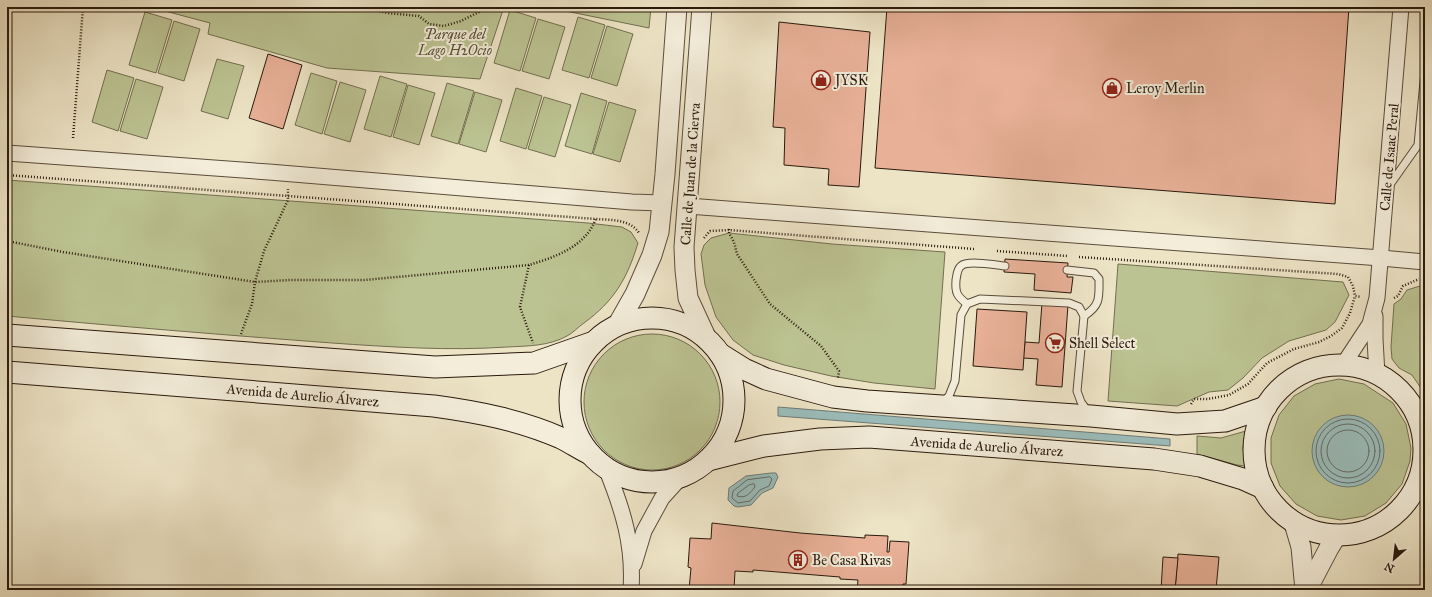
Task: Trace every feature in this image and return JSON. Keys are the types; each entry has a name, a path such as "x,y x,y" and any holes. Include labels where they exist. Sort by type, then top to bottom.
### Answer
{"main road":[{"path":"7,335 435,367 534,363 591,343 618,324 658,317 684,324 706,337 720,354 730,376 734,404 730,427 724,440 708,460 681,477 640,481 623,477 606,468 590,454 575,430 570,392 577,364 591,343"},
{"path":"720,354 744,369 766,379 833,397 867,401 1091,416 1177,424 1226,421 1266,407"},
{"path":"1342,365 1365,369 1377,375 1386,379 1403,394 1421,420 1423,464 1420,488 1401,508 1383,523 1361,532 1337,535 1320,533 1294,523 1275,506 1264,488 1256,468 1254,453 1255,438 1259,422 1266,407 1280,389 1298,376 1320,367 1342,365"},
{"name":"Avenida de Aurelio Álvarez","path":"7,372 434,406 482,413 533,427 562,439 590,454"},
{"name":"Avenida de Aurelio Álvarez","path":"708,460 764,446 820,438 869,437 1154,459 1200,466 1244,479 1264,488"}],"street":[{"name":"Calle de Juan de la Cierva","path":"618,324 635,294 656,244 662,203 677,7"},
{"name":"Calle de Juan de la Cierva","path":"702,7 684,247 688,298 706,337"},
{"name":"Calle de Isaac Peral","path":"1377,375 1375,339 1376,303 1401,7"},
{"path":"7,153 277,172 632,202 662,203"},
{"path":"688,206 1425,262"},
{"name":"Calle de Isaac Peral","path":"1342,365 1370,324 1376,303"},
{"path":"606,468 627,529 632,569 631,590"},
{"path":"632,569 644,530 662,498 681,477"},
{"path":"1294,523 1300,547 1306,590"},
{"path":"1306,590 1328,548 1337,535"}],"lane":[{"path":"1386,190 1418,145 1425,71"},
{"path":"967,304 959,298 955,290 957,271 961,265 968,263 1005,266"},
{"path":"1068,270 1094,273 1099,279 1099,298 1094,310 1084,316"},
{"path":"940,405 949,396 955,381 961,314 967,304 980,299 1069,303 1079,307 1084,316 1077,391 1081,402 1091,416"}],"path":[{"path":"73,138 83,7"},
{"path":"362,7 387,13 419,16 429,24 444,26 461,21 479,12 484,7"},
{"path":"7,175 620,221 629,224 637,230 643,241 656,244"},
{"path":"240,337 252,304 255,282 264,251 288,200 288,188"},
{"path":"7,241 70,254 255,282 290,280 364,280 529,265 567,251 581,242 596,219 596,212"},
{"path":"730,224 729,233 734,242 737,254 770,304 821,346 839,372 838,382"},
{"path":"684,247 696,246 710,231 729,230 979,249"},
{"path":"994,250 1070,256"},
{"path":"1078,257 1338,274 1348,277 1353,286 1355,296 1350,313 1342,328 1319,342 1294,349 1267,363 1248,384 1229,395 1208,399 1194,399 1192,401 1189,424"},
{"path":"529,265 520,307 535,349"},
{"path":"1355,296 1376,303 1390,300 1398,296 1403,286 1418,279 1425,280"}],"green space":[{"name":"Parque del Lago H2Ocio","path":"150,7 504,7 480,79 327,68 208,34 210,23"},
{"path":"546,7 651,7 649,28"},
{"path":"510,10 536,18 520,71 494,63"},
{"path":"145,12 172,20 156,73 129,65"},
{"path":"578,17 605,25 589,78 562,70"},
{"path":"538,19 565,27 549,79 522,71"},
{"path":"174,21 200,29 184,81 158,73"},
{"path":"607,26 633,34 617,86 591,78"},
{"path":"217,59 244,66 228,119 201,111"},
{"path":"107,70 134,78 118,131 92,122"},
{"path":"311,73 337,81 322,134 295,125"},
{"path":"380,76 407,84 391,137 364,129"},
{"path":"136,79 163,87 147,139 120,131"},
{"path":"340,82 366,90 350,142 324,134"},
{"path":"447,83 474,91 458,144 431,136"},
{"path":"408,85 435,93 419,145 393,137"},
{"path":"516,88 542,96 526,149 500,141"},
{"path":"475,92 502,100 486,152 459,144"},
{"path":"581,93 607,101 592,154 565,146"},
{"path":"544,97 571,105 555,157 528,149"},
{"path":"609,102 636,110 620,162 593,154"},
{"path":"7,180 588,223 622,227 631,232 638,243 624,278 604,306 569,335 553,342 538,345 463,349 398,347 210,334 7,316"},
{"path":"729,233 832,244 945,252 935,389 874,383 831,376 784,365 753,355 733,340 716,317 705,285 701,254 704,245 711,238"},
{"path":"1118,264 1343,282 1349,295 1335,322 1326,330 1289,341 1262,358 1243,378 1228,390 1209,392 1177,406 1108,401"},
{"path":"1425,286 1425,394 1412,375 1399,368 1392,359 1391,347 1394,304 1401,299 1407,290"},
{"path":"645,334 659,334 678,339 690,345 705,359 715,376 719,389 719,415 715,428 709,440 695,455 690,459 672,467 659,470 645,470 626,465 614,459 599,445 595,440 587,422 584,409 584,395 589,376 595,364 609,349 614,345 632,337"},
{"path":"1339,379 1364,384 1393,403 1406,424 1411,448 1410,461 1402,484 1386,503 1365,516 1341,520 1317,516 1296,504 1280,486 1271,463 1271,438 1279,415 1294,396 1315,384"},
{"path":"1246,431 1243,447 1245,466 1197,454 1197,436 1221,438"}],"water":[{"path":"778,407 1170,439 1170,446 778,416"},
{"path":"1348,415 1368,421 1378,431 1384,451 1378,471 1368,481 1348,487 1328,481 1318,471 1312,451 1318,431 1328,421"},
{"path":"776,473 778,477 773,488 762,493 751,505 738,507 734,506 728,500 729,488 746,476"}],"building":[{"name":"Leroy Merlin","path":"887,7 1349,7 1335,204 875,168"},
{"name":"JYSK","path":"779,22 870,32 859,187 828,185 829,169 784,165 785,128 773,127"},
{"path":"268,54 302,65 283,129 249,118"},
{"path":"1005,259 1068,263 1067,277 1073,277 1071,293 1034,290 1035,274 1004,272"},
{"path":"1042,303 1068,305 1062,387 1036,385 1038,359 1023,358 1025,342 1039,343"},
{"path":"977,309 1027,312 1023,370 973,366"},
{"name":"Be Casa Rivas","path":"712,523 800,533 865,538 865,535 888,536 887,552 889,552 890,541 909,542 906,584 903,584 902,590 857,590 858,580 840,579 840,577 753,570 753,572 735,571 734,590 689,590 691,568 688,567 690,538 711,539"},
{"path":"1178,554 1219,557 1216,590 1175,590"},
{"path":"1163,557 1178,558 1175,590 1161,590"}],"place":[{"name":"JYSK","path":"821,80"},
{"name":"Leroy Merlin","path":"1112,88"},
{"name":"Shell Select","path":"1055,343"},
{"name":"Be Casa Rivas","path":"798,560"}]}
